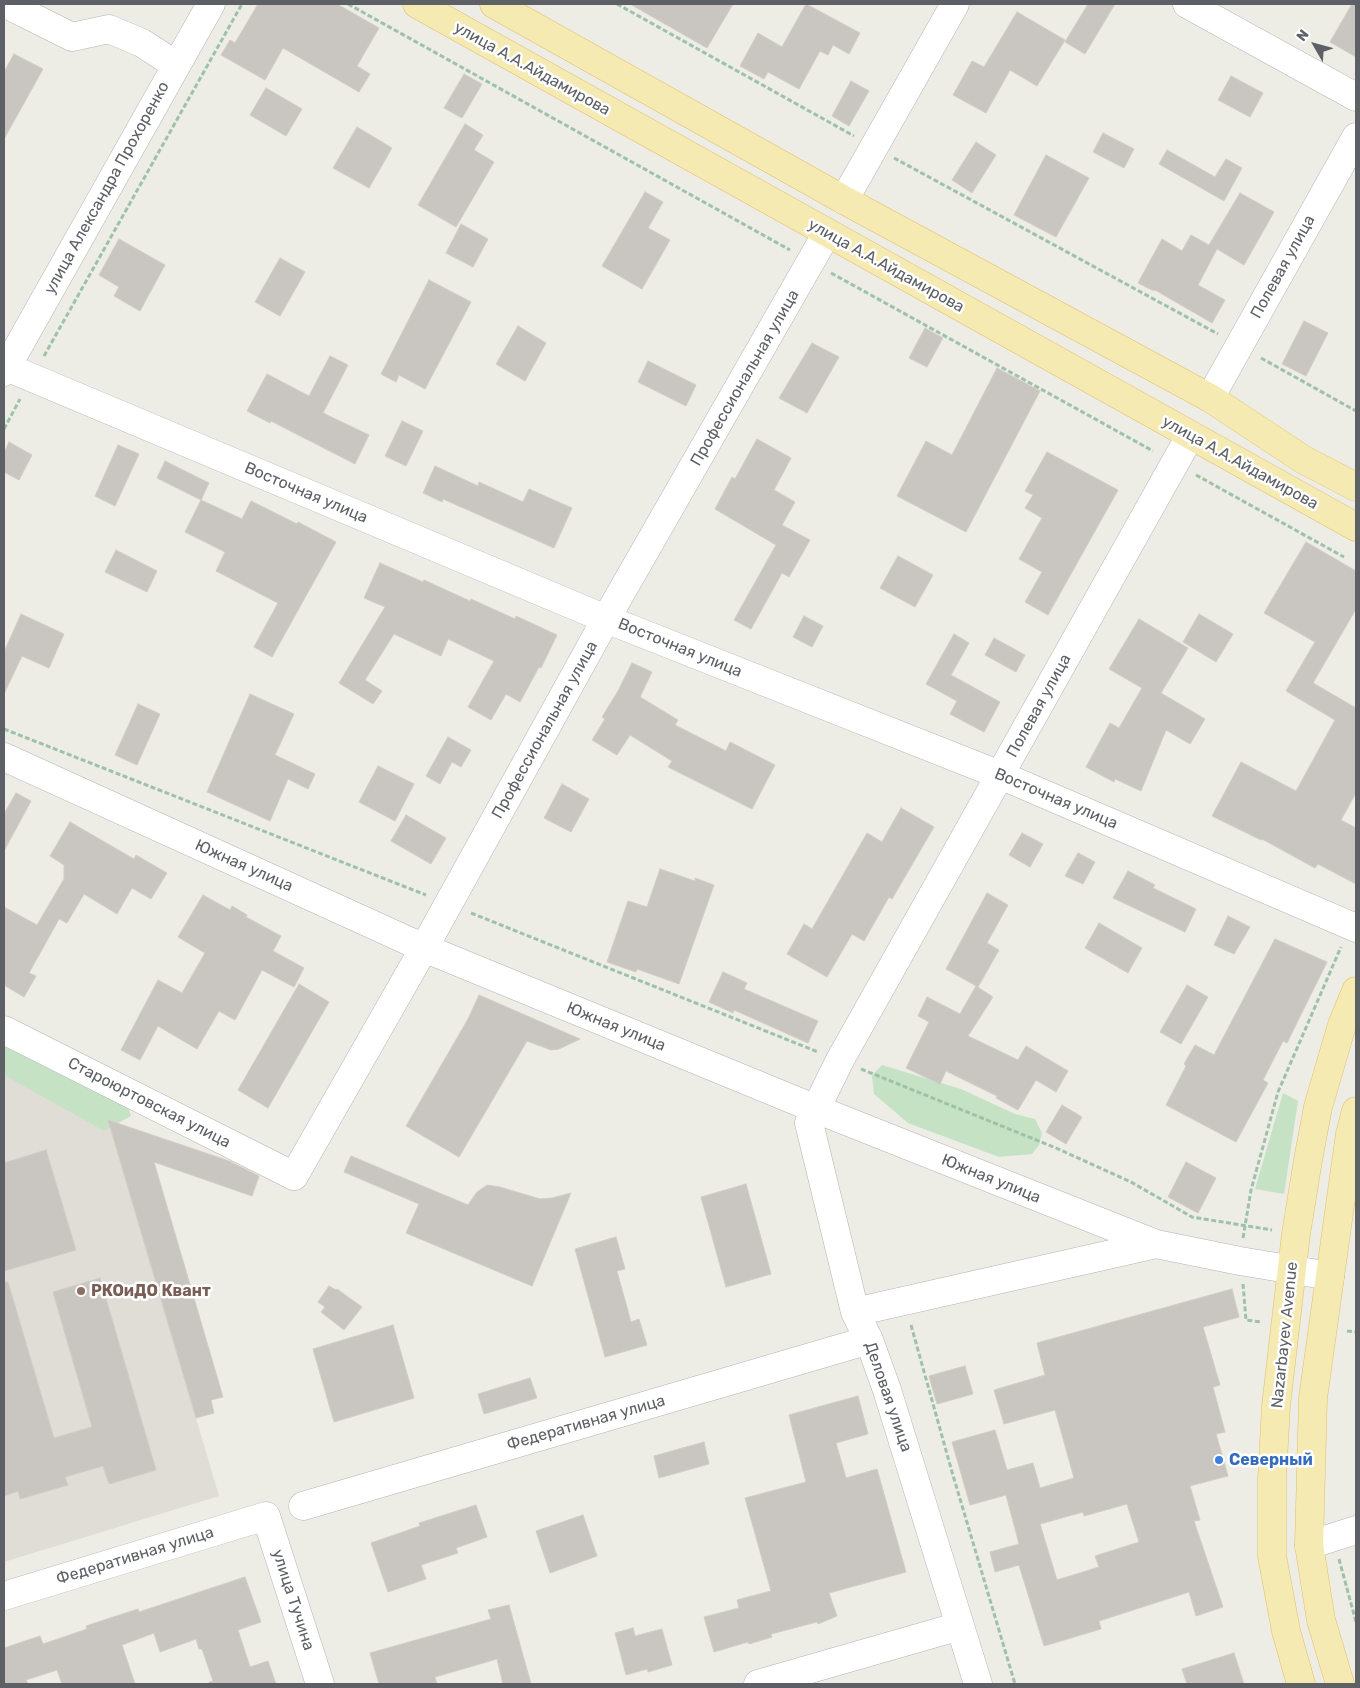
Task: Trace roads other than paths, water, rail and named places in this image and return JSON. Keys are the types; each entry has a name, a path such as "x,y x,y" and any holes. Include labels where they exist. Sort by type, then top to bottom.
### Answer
{"main road":[{"name":"улица А.А.Айдамирова","path":"416,4 1356,527"},
{"name":"улица А.А.Айдамирова","path":"494,4 844,200 1210,398 1304,460 1356,487"},
{"path":"1286,488 1304,460"},
{"name":"Nazarbayev Avenue","path":"1301,1684 1286,1631 1272,1556 1272,1479 1276,1406 1291,1271 1318,1107 1342,1025 1356,991"},
{"path":"1340,1684 1321,1620 1333,1537 1313,1398 1354,1127"}],"street":[{"path":"6,4 72,37 109,29 142,43 176,65"},
{"name":"улица Александра Прохоренко","path":"5,369 211,4"},
{"path":"844,200 955,4"},
{"path":"1187,4 1356,98"},
{"name":"Полевая улица","path":"1210,398 1356,137"},
{"name":"Профессиональная улица","path":"294,1176 424,948 606,619 827,233"},
{"name":"Восточная улица","path":"5,369 31,378 606,619 1000,775 1353,927"},
{"name":"Полевая улица","path":"816,1109 840,1060 1190,436"},
{"name":"Южная улица","path":"4,757 424,948 816,1109 1156,1244 1240,1262 1330,1276"},
{"name":"Староюртовская улица","path":"4,1030 294,1176"},
{"name":"Деловая улица","path":"816,1109 809,1124 855,1312 869,1340 887,1390 978,1684"},
{"path":"855,1312 1156,1244"},
{"name":"Федеративная улица","path":"303,1506 869,1340"},
{"name":"Федеративная улица","path":"4,1596 266,1516"},
{"name":"улица Тучина","path":"266,1516 320,1684"},
{"path":"758,1684 960,1626"}],"place":[{"name":"РКОиДО Квант","path":"81,1291"},
{"name":"Северный","path":"1219,1460"}]}
